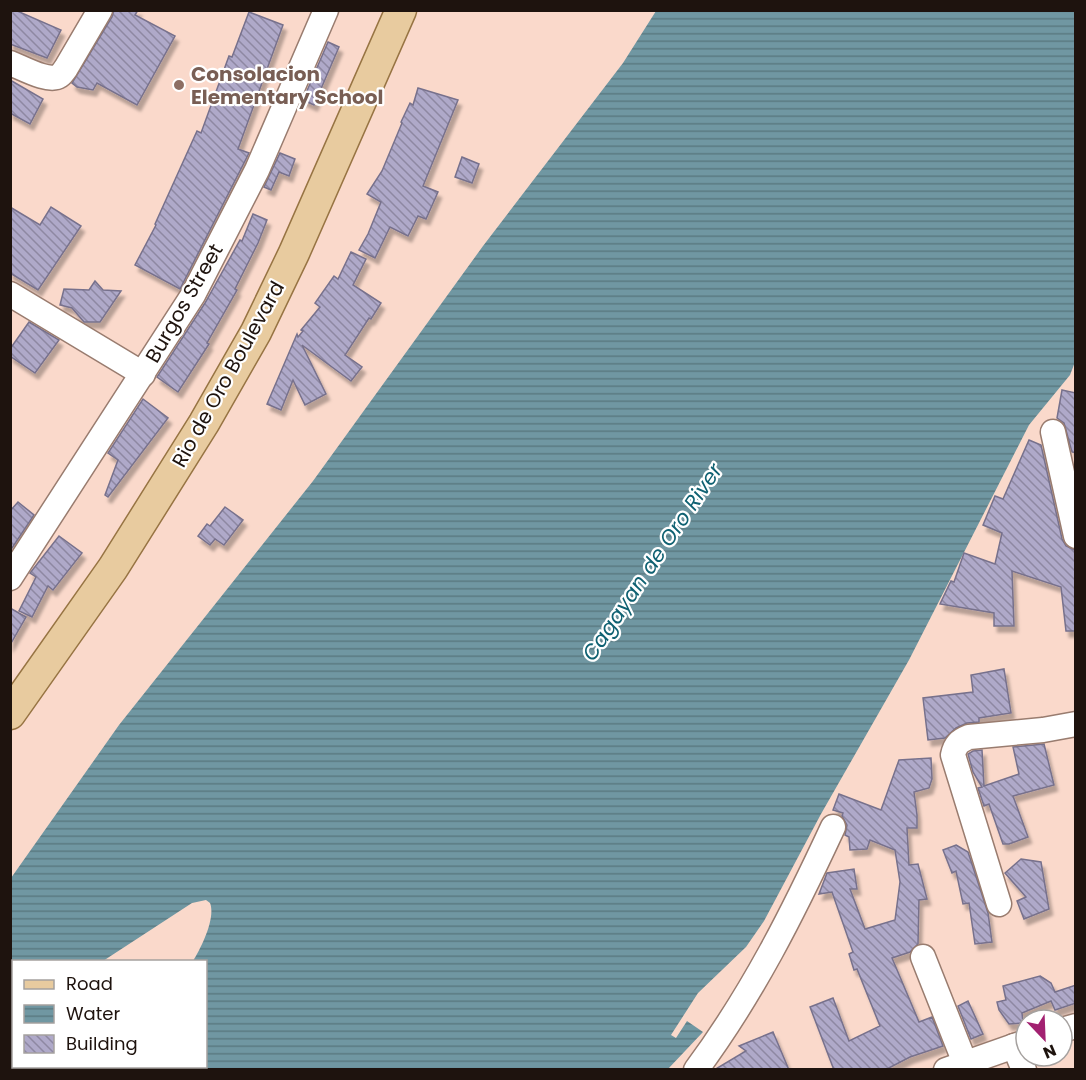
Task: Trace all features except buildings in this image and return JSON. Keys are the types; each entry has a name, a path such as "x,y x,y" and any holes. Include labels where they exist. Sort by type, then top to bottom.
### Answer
{"main road":[{"name":"Rio de Oro Boulevard","path":"10,714 113,568 204,423 256,332 294,253 401,10"}],"street":[{"path":"10,63 51,79 59,76 66,69 100,10"},
{"name":"Burgos Street","path":"10,578 193,295 257,170 326,10"},
{"path":"11,294 143,374"},
{"path":"1053,432 1076,536"},
{"path":"999,904 953,755 955,746 969,737 1043,730 1076,724"},
{"path":"696,1070 751,990 780,938 832,827"},
{"path":"923,957 955,1066 1014,1046"}],"water":[{"name":"Cagayan de Oro River","path":"656,11 1076,11 1075,362 1070,375 1029,425 909,660 821,814 764,921 746,947 698,993 671,1035 676,1038 687,1021 703,1032 668,1069 113,1069 207,1068 207,960 194,960 211,917 210,903 206,900 192,903 105,960 12,960 11,1032 11,878 119,725 313,481 483,246 623,63"}],"place":[{"name":"Consolacion Elementary School","path":"179,85"}]}
